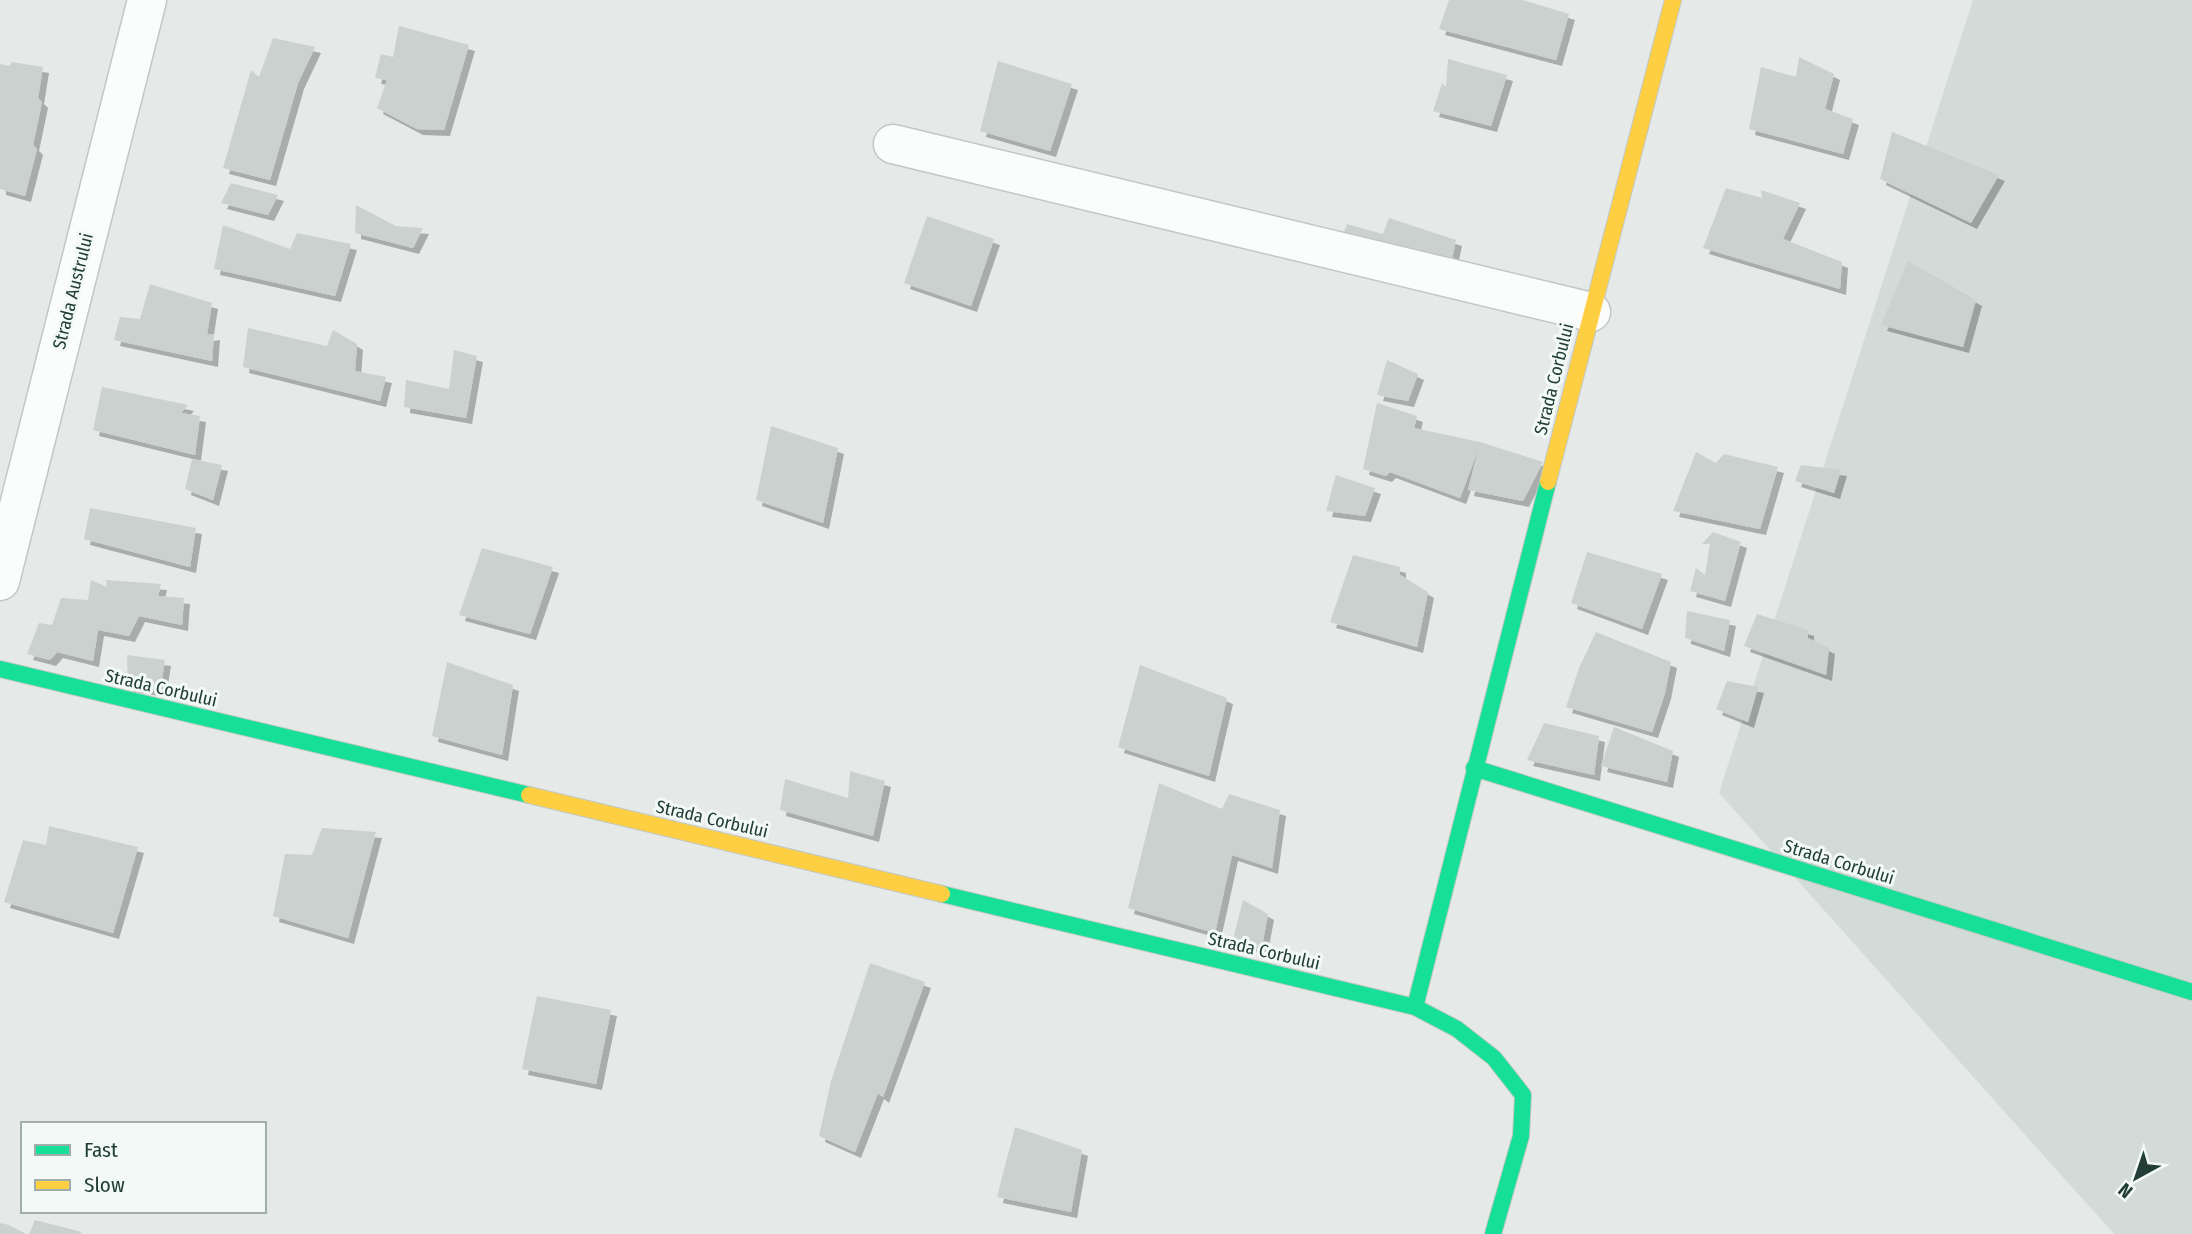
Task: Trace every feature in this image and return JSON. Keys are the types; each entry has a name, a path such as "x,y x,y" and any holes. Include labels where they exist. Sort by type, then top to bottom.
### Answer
{"street":[{"name":"Strada Austrului","path":"0,581 147,0"},
{"name":"Strada Corbului","path":"1415,1007 1474,768 1673,0"},
{"path":"893,144 1591,312"},
{"name":"Strada Corbului","path":"0,669 1415,1007 1457,1029 1494,1058 1523,1095 1521,1136 1493,1234"},
{"name":"Strada Corbului","path":"1474,768 2192,992"}],"shaded area":[{"path":"1973,0 2192,0 2192,1234 2114,1234 1719,793"}],"building":[{"path":"1449,0 1523,0 1569,14 1556,60 1439,29"},
{"path":"399,26 469,45 444,130 417,129 377,108 387,80 375,78 381,54 393,57"},
{"path":"273,38 315,47 298,83 270,180 223,168 251,70 259,77"},
{"path":"1799,57 1834,74 1825,109 1853,119 1843,154 1749,129 1761,67 1796,77"},
{"path":"1448,59 1507,75 1491,126 1433,111 1442,83 1446,87"},
{"path":"998,61 1072,84 1050,151 980,131"},
{"path":"12,62 43,67 38,98 42,102 33,145 37,149 25,196 0,189 0,64 9,66"},
{"path":"1892,132 1999,175 1971,223 1880,179"},
{"path":"231,183 278,195 268,215 221,203"},
{"path":"1726,188 1762,198 1761,190 1800,203 1783,239 1842,262 1840,289 1703,248"},
{"path":"356,205 396,226 423,228 413,248 355,233"},
{"path":"927,216 994,239 971,306 904,283"},
{"path":"1389,218 1456,240 1447,283 1337,252 1347,224 1383,234"},
{"path":"223,225 290,249 297,233 351,244 335,296 214,269"},
{"path":"1908,261 1976,300 1963,347 1881,325"},
{"path":"150,284 212,303 207,335 214,334 212,361 114,340 120,317 140,319"},
{"path":"248,328 327,346 333,330 357,344 355,371 386,377 380,401 243,367"},
{"path":"454,350 477,356 466,418 404,407 406,380 449,389"},
{"path":"1387,360 1418,374 1408,401 1377,395"},
{"path":"102,387 188,405 181,413 200,416 195,455 93,430"},
{"path":"1377,403 1417,416 1414,428 1480,442 1543,462 1523,501 1468,490 1479,447 1460,498 1390,472 1386,476 1363,469"},
{"path":"771,426 838,448 823,523 756,500"},
{"path":"1696,452 1716,463 1724,454 1778,467 1760,529 1673,511"},
{"path":"192,459 222,465 213,500 185,489"},
{"path":"1801,465 1841,470 1834,493 1795,481"},
{"path":"1336,475 1375,488 1365,516 1326,511"},
{"path":"90,508 196,528 190,567 84,539"},
{"path":"1713,532 1741,542 1725,601 1690,591 1696,568 1705,575 1710,544 1702,544"},
{"path":"482,548 553,567 530,634 459,615"},
{"path":"1587,552 1662,574 1642,629 1571,603"},
{"path":"1353,555 1400,567 1400,575 1428,592 1417,647 1330,622"},
{"path":"91,580 107,587 106,580 161,584 158,596 184,598 182,625 139,616 129,636 98,630 93,661 57,652 50,660 27,654 39,623 52,625 61,598 88,600"},
{"path":"1687,611 1730,620 1724,651 1685,638"},
{"path":"1757,614 1808,630 1808,638 1829,648 1826,675 1744,646"},
{"path":"1596,632 1671,662 1665,693 1652,732 1566,707 1579,668"},
{"path":"127,655 165,660 160,691 128,686"},
{"path":"447,662 513,685 502,755 432,736"},
{"path":"1140,665 1227,698 1209,776 1118,747"},
{"path":"1727,681 1758,687 1748,722 1716,709"},
{"path":"1544,723 1599,736 1594,775 1527,760"},
{"path":"1614,727 1673,751 1667,782 1601,766"},
{"path":"850,771 885,781 873,836 780,810 785,779 848,798"},
{"path":"1159,783 1222,809 1229,794 1280,810 1272,868 1232,855 1215,933 1128,908"},
{"path":"49,826 138,847 113,933 4,902 23,840 46,845"},
{"path":"322,828 376,832 348,938 273,916 285,854 312,855"},
{"path":"1243,900 1268,914 1262,946 1231,947"},
{"path":"870,963 925,982 883,1097 878,1093 855,1152 819,1136 831,1081"},
{"path":"537,996 611,1010 596,1084 522,1069"},
{"path":"1015,1127 1082,1150 1071,1212 997,1197"},
{"path":"35,1220 82,1232 29,1234"},
{"path":"0,1223 9,1225 26,1234 0,1234"}],"traffic: fast":[{"path":"1415,1007 1548,482"},
{"path":"0,669 529,795"},
{"path":"1474,768 2192,992"},
{"path":"942,894 1415,1007 1457,1029 1494,1058 1523,1095 1521,1136 1493,1234"}],"traffic: slow":[{"path":"1548,482 1673,0"},
{"path":"529,795 942,894"}]}
